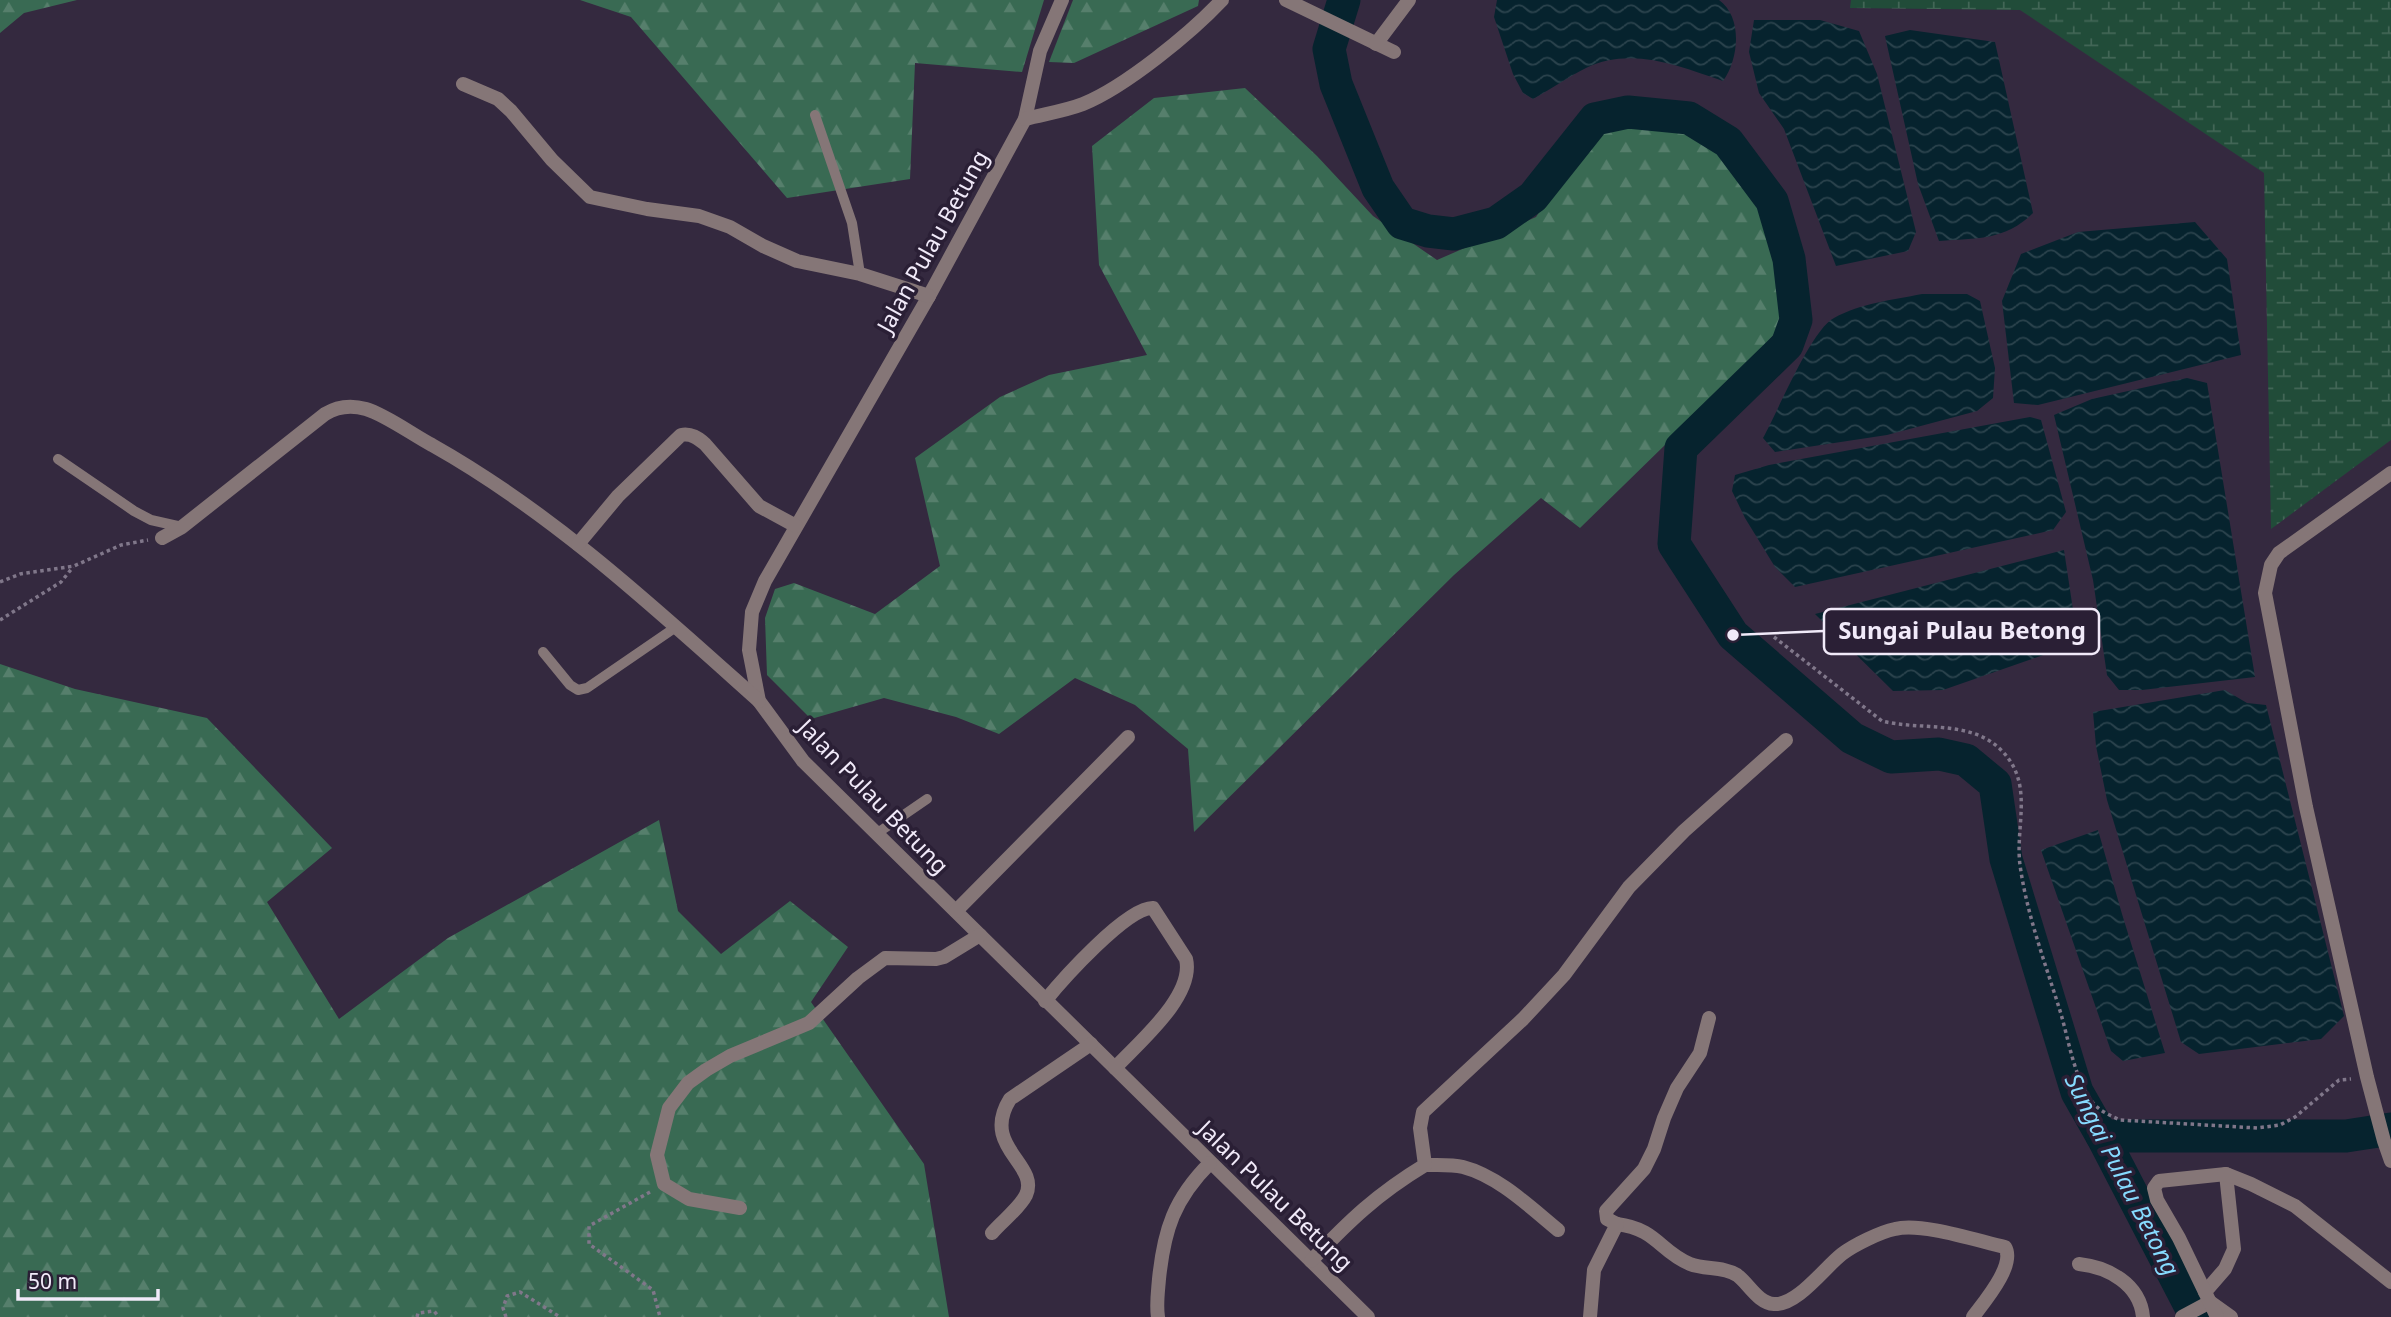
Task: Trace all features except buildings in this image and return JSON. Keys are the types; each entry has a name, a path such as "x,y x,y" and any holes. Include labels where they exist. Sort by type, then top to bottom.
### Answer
{"street":[{"name":"Jalan Pulau Betung","path":"1062,0 1040,51 1025,119 929,296 765,581 752,612 748,650 759,702 803,761 1368,1317"},
{"path":"1025,119 1083,104 1119,85 1203,21 1222,0"},
{"path":"1286,0 1394,52"},
{"path":"1373,42 1409,0"},
{"path":"464,84 498,99 552,160 590,197 699,216 730,227 797,261 860,274 929,296"},
{"path":"162,538 182,527 326,414 343,407 367,409 478,471 522,500 676,627 759,702"},
{"path":"578,544 634,480 681,435 686,434 705,444 759,506 796,526"},
{"path":"2391,472 2279,553 2267,577 2265,593 2306,807 2367,1077 2391,1161"},
{"path":"956,911 1128,737"},
{"path":"1425,1165 1420,1128 1423,1112 1523,1019 1564,975 1629,887 1684,831 1786,740"},
{"path":"1045,1000 1086,954 1119,927 1147,908 1153,908 1189,968 1175,1002 1115,1068"},
{"path":"740,1208 688,1199 664,1184 657,1154 664,1122 677,1096 697,1076 730,1056 809,1023 843,990 885,958 936,959 980,935"},
{"path":"1709,1018 1700,1053 1677,1088 1644,1170 1606,1211 1607,1219 1643,1230 1691,1265 1726,1270 1737,1275 1763,1301 1772,1304 1780,1304 1802,1292 1840,1255 1895,1228 1939,1232 2005,1247 2007,1265 1973,1317"},
{"path":"992,1233 1026,1195 1028,1184 1025,1173 1005,1142 1000,1127 1002,1112 1010,1098 1091,1044"},
{"path":"1158,1317 1162,1251 1168,1229 1191,1183 1210,1163"},
{"path":"1311,1261 1364,1207 1389,1186 1425,1165 1459,1166 1472,1170 1492,1180 1558,1230"},
{"path":"2182,1317 2205,1300 2234,1249 2226,1174"},
{"path":"2217,1317 2205,1300 2157,1200 2154,1188 2159,1181 2226,1174 2251,1184 2295,1206 2391,1282"},
{"path":"1590,1317 1594,1270 1617,1224"},
{"path":"2079,1264 2105,1268 2118,1276 2134,1293 2143,1308 2143,1317"},
{"path":"2205,1300 2231,1317"}],"lane":[{"path":"815,115 852,223 860,274"},
{"path":"58,458 134,511 151,520 182,527"},
{"path":"543,652 570,685 578,690 587,688 676,627"},
{"path":"876,834 927,799"}],"path":[{"path":"0,582 20,574 74,566 121,545 162,538"},
{"path":"0,620 61,582 74,566"},
{"path":"1774,637 1882,721 1896,725 1964,730 2003,751 2016,771 2022,791 2020,862 2033,922 2078,1074 2090,1101 2102,1111 2120,1120 2257,1128 2280,1125 2295,1117 2339,1080 2367,1077"},
{"path":"660,1317 653,1290 589,1244 589,1226 664,1184"},
{"path":"506,1317 503,1308 507,1296 520,1292 560,1317"},
{"path":"417,1317 418,1313 434,1311 439,1317"}],"green space":[{"path":"0,0 77,0 24,13 0,33"},
{"path":"580,0 1044,0 1022,72 915,63 910,179 787,198 631,17"},
{"path":"1073,0 1199,0 1198,6 1074,63 1049,62"},
{"path":"1851,0 2391,0 2391,440 2271,529 2264,173 2020,10 1850,8"},
{"path":"1245,88 1317,156 1373,216 1437,260 1536,217 1590,134 1657,124 1712,143 1758,200 1775,254 1782,325 1753,359 1580,528 1541,498 1454,575 1194,832 1188,749 1135,705 1075,678 999,734 956,717 884,698 811,719 767,675 765,618 775,589 794,583 875,614 940,566 915,458 1000,397 1049,375 1147,355 1099,265 1092,146 1154,98"},
{"path":"0,664 75,689 207,718 332,848 267,902 339,1019 448,938 659,820 678,911 721,954 790,901 848,947 811,1002 924,1164 949,1317 0,1317"}],"water":[{"path":"1497,0 1719,0 1727,7 1732,17 1735,50 1723,81 1672,64 1638,58 1620,59 1586,68 1533,99 1523,93 1513,74 1494,17"},
{"path":"1754,20 1820,20 1859,31 1877,74 1916,232 1908,251 1836,266 1784,129 1759,93 1749,52"},
{"path":"1910,30 1995,42 2033,213 2012,229 1978,238 1939,241 1918,184 1885,36"},
{"path":"2195,222 2227,259 2241,355 2038,405 2014,403 2002,301 2021,254 2078,232"},
{"path":"1922,294 1967,294 1980,301 1995,368 1993,398 1977,411 1887,435 1775,452 1763,438 1805,354 1825,325 1855,309"},
{"path":"2187,378 2207,383 2255,677 2142,690 2119,690 2107,675 2093,580 2054,415 2092,399"},
{"path":"2030,417 2041,420 2066,512 2053,530 1795,587 1775,567 1732,491 1735,475 1769,465"},
{"path":"2064,550 2078,643 1943,690 1893,691 1815,614"},
{"path":"2225,690 2247,703 2266,705 2344,1016 2321,1039 2199,1054 2181,1042 2107,800 2096,746 2093,712"},
{"path":"2098,830 2165,1053 2123,1061 2111,1051 2041,850"}],"waterway":[{"name":"Sungai Pulau Betong","path":"1344,0 1329,49 1336,84 1378,188 1402,223 1428,231 1454,234 1496,223 1533,197 1595,119 1628,112 1689,118 1728,142 1772,201 1789,259 1796,320 1787,345 1681,448 1674,544 1733,635 1852,738 1891,757 1939,754 1966,760 1995,784 2006,859 2077,1092 2196,1317"},
{"path":"2102,1136 2346,1136 2391,1129"}],"place":[{"name":"Sungai Pulau Betong","path":"1733,635"}]}
